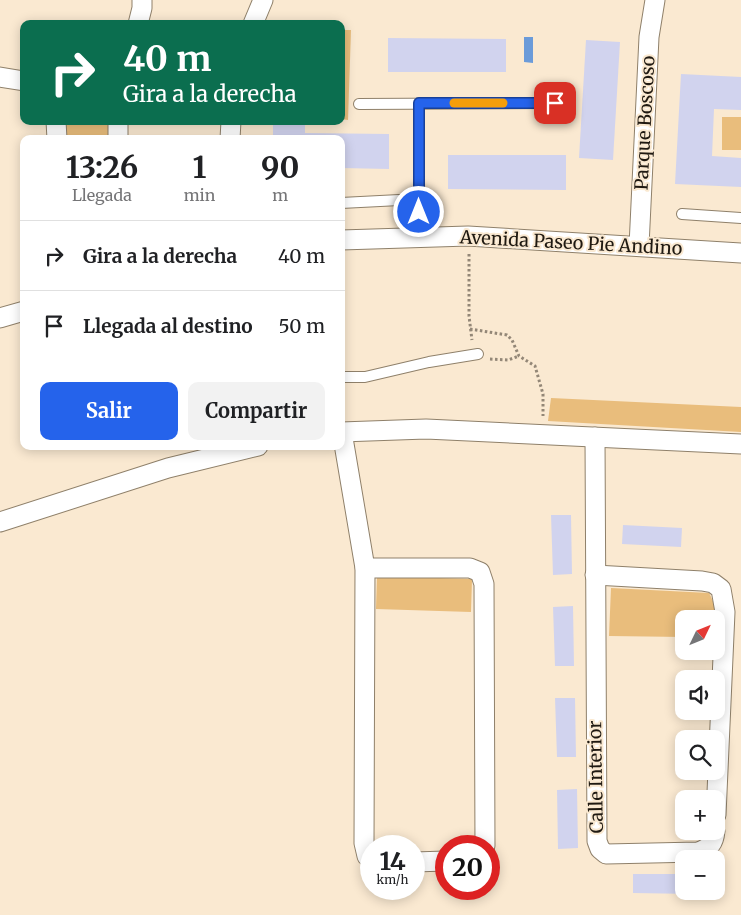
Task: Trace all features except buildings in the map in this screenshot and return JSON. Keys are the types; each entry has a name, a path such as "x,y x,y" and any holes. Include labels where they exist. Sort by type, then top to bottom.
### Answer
{"street":[{"path":"139,20 142,0"},
{"path":"255,20 263,0"},
{"name":"Parque Boscoso","path":"639,246 649,37 655,0"},
{"path":"0,77 20,80"},
{"name":"Avenida Paseo Pie Andino","path":"345,240 468,236 741,253"},
{"path":"0,318 20,312"},
{"path":"345,432 426,429 741,444"},
{"name":"Calle Interior","path":"595,438 596,832 600,849 606,854 614,855 698,852 706,850 713,840"},
{"path":"0,522 168,468 242,450"},
{"path":"345,450 365,568 364,835"},
{"path":"365,568 470,568 480,572 484,584 485,835"},
{"path":"595,575 702,581 713,583 722,589 725,612 717,790"}],"lane":[{"path":"419,103 419,238"},
{"path":"359,104 555,103"},
{"path":"345,203 419,199"},
{"path":"682,214 741,218"},
{"path":"345,377 365,377 429,362 478,354"}],"path":[{"path":"468,236 469,316"},
{"path":"470,329 507,335 512,340 519,356 535,366 543,394 543,434"}],"shaded area":[{"path":"345,30 351,30 348,120 345,120"},
{"path":"722,117 741,117 741,150 722,150"},
{"path":"61,125 109,125 111,135 62,135"},
{"path":"551,398 741,407 741,432 548,421"},
{"path":"377,576 472,579 471,612 376,609"},
{"path":"611,588 709,593 712,599 715,610 675,610 675,637 609,636"}],"water":[{"path":"524,37 533,37 533,63 524,62"}],"slow traffic":[{"path":"454,103 503,103"}],"route":[{"path":"419,212 419,103 555,103"}]}
